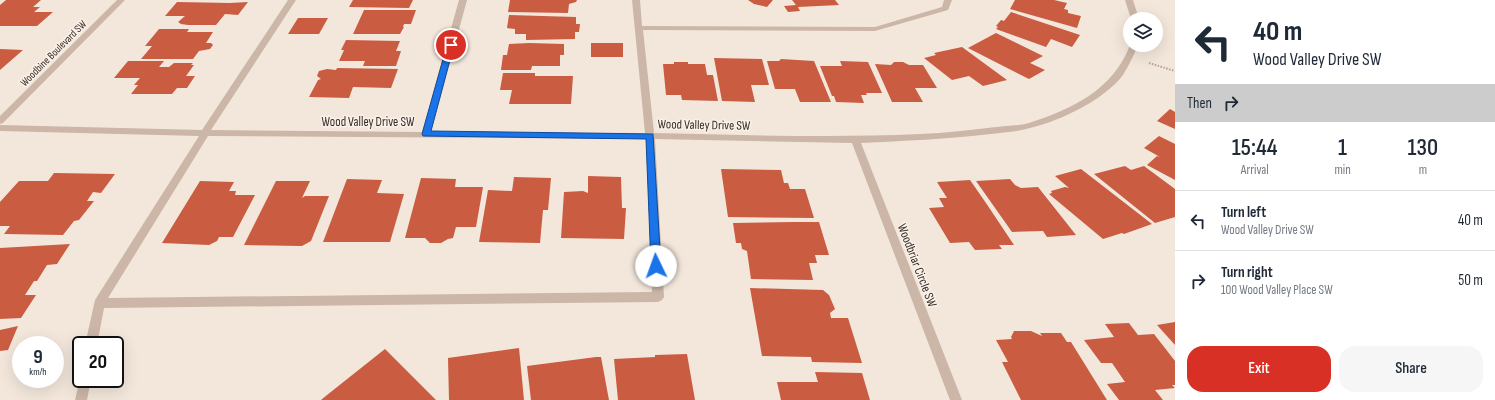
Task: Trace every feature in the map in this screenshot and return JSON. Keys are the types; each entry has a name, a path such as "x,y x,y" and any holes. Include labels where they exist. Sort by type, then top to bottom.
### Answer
{"street":[{"name":"Woodbine Boulevard SW","path":"0,121 122,0"},
{"path":"93,336 99,303 205,133 292,0"},
{"path":"426,134 463,0"},
{"path":"99,303 658,297 650,136 636,0"},
{"path":"639,28 875,29 945,8 948,0"},
{"path":"1129,0 1133,12"},
{"name":"Wood Valley Drive SW","path":"0,128 205,133 650,136 854,140 947,136 1028,126 1058,115 1083,103 1104,89 1119,74 1131,52"},
{"name":"Woodbriar Circle SW","path":"854,140 956,400"},
{"path":"81,400 83,388"}],"path":[{"path":"1129,58 1175,71"}],"building":[{"path":"6,0 41,0 33,7 40,7 34,12 53,12 37,26 0,26 0,5"},
{"path":"353,0 413,0 409,8 349,7"},
{"path":"510,0 577,0 576,2 569,4 568,13 508,12"},
{"path":"748,0 773,0 767,7 754,4"},
{"path":"792,0 835,0 839,5 798,7 800,11 788,12 784,6 796,5"},
{"path":"1015,0 1054,0 1067,3 1064,9 1068,10 1068,13 1081,16 1077,28 1010,9"},
{"path":"177,2 248,2 238,15 225,14 216,25 188,25 178,22 185,16 165,16"},
{"path":"364,10 416,10 411,24 404,24 400,34 353,34"},
{"path":"1011,12 1080,35 1072,47 1051,39 1046,47 996,29 998,27 996,26 1001,20 1004,21"},
{"path":"509,15 576,17 576,24 580,24 579,32 575,32 575,39 526,40 526,34 515,34 515,29 507,28"},
{"path":"298,18 328,18 319,34 288,34"},
{"path":"159,29 189,29 187,32 213,32 206,43 211,43 213,45 210,49 199,51 193,59 141,59 152,46 145,46"},
{"path":"996,33 1043,56 1030,63 1045,70 1029,79 968,48"},
{"path":"346,40 400,41 396,51 401,51 396,66 363,66 365,61 339,61 344,50 341,50"},
{"path":"591,43 623,43 623,57 591,57"},
{"path":"509,44 564,44 564,55 560,55 560,66 532,66 531,70 501,70 503,55 507,55"},
{"path":"962,47 1007,80 983,86 969,76 952,80 924,58 936,55 934,53"},
{"path":"0,49 23,50 0,70"},
{"path":"714,58 762,59 769,85 751,85 755,102 722,101"},
{"path":"781,59 814,61 831,102 800,102 795,89 775,89 767,61 779,61"},
{"path":"128,61 164,61 159,67 169,67 174,63 193,63 191,65 194,65 186,76 195,76 187,88 177,88 172,94 131,94 138,85 134,85 140,78 114,78"},
{"path":"840,61 868,62 882,93 866,93 867,95 861,95 864,103 836,102 834,96 832,96 820,66 842,66"},
{"path":"674,62 705,64 707,75 713,75 718,101 682,100 681,95 666,95 663,64 674,64"},
{"path":"894,62 903,62 909,65 923,65 937,88 915,88 923,102 892,102 875,64 891,65"},
{"path":"337,68 398,69 391,88 353,87 349,98 309,97 318,80 321,79 317,76 319,71 327,69 336,70"},
{"path":"503,73 535,73 535,76 573,76 571,104 509,104 512,90 500,90"},
{"path":"1170,109 1175,112 1175,129 1157,121"},
{"path":"1159,136 1175,144 1175,180 1147,165 1157,156 1160,157 1144,148"},
{"path":"1125,166 1131,170 1144,166 1175,189 1175,217 1155,223 1094,174"},
{"path":"721,169 781,170 784,183 788,183 790,189 805,189 814,218 728,217"},
{"path":"1081,169 1152,224 1124,234 1122,233 1103,239 1049,194 1052,193 1051,191 1065,187 1069,188 1055,176"},
{"path":"54,173 115,174 101,193 93,192 87,201 94,201 79,220 74,221 63,235 4,234 10,226 0,226 0,202 19,181 48,181"},
{"path":"588,176 621,177 622,208 626,208 624,239 561,238 564,192 583,191 588,193"},
{"path":"514,177 551,178 548,210 543,210 540,243 479,242 488,190 512,191"},
{"path":"421,178 456,179 455,187 483,187 476,227 456,227 453,238 441,243 430,243 425,238 405,238"},
{"path":"347,179 382,180 377,193 404,194 390,242 323,242"},
{"path":"1010,179 1015,185 1021,188 1038,187 1076,235 1047,237 1043,231 1012,232 976,181"},
{"path":"970,180 1014,245 999,245 1002,249 975,250 969,242 950,243 929,208 944,207 939,198 947,198 937,182"},
{"path":"200,181 234,182 229,191 236,191 235,195 255,195 233,237 219,237 217,241 209,245 162,243"},
{"path":"276,181 310,181 302,198 305,196 329,196 311,241 302,246 244,245"},
{"path":"819,222 829,255 815,255 817,263 809,263 813,280 751,279 747,251 742,249 741,243 736,243 733,223"},
{"path":"70,244 57,264 47,265 37,281 34,281 25,295 36,295 21,318 0,319 0,248"},
{"path":"750,288 823,290 829,295 835,309 830,313 831,318 848,318 862,363 812,362 811,357 762,356"},
{"path":"1175,322 1175,345 1157,325"},
{"path":"1129,323 1138,335 1154,334 1175,361 1175,385 1172,385 1175,388 1155,390 1163,400 1119,400 1107,384 1125,382 1112,363 1101,363 1084,340 1114,337 1105,324"},
{"path":"18,326 14,336 12,336 12,340 8,350 0,351 0,330"},
{"path":"1014,331 1031,331 1042,336 1040,333 1061,333 1067,342 1071,342 1107,400 1021,400 1002,362 1008,362 996,340 1012,339 1011,337"},
{"path":"519,348 524,400 449,400 448,358"},
{"path":"385,349 436,400 321,400 327,395"},
{"path":"687,354 695,400 618,400 614,359"},
{"path":"601,357 609,400 531,400 527,366"},
{"path":"815,372 862,373 870,400 781,400 777,382 818,382"}],"route":[{"path":"451,45 426,134 650,136 656,266"}]}
